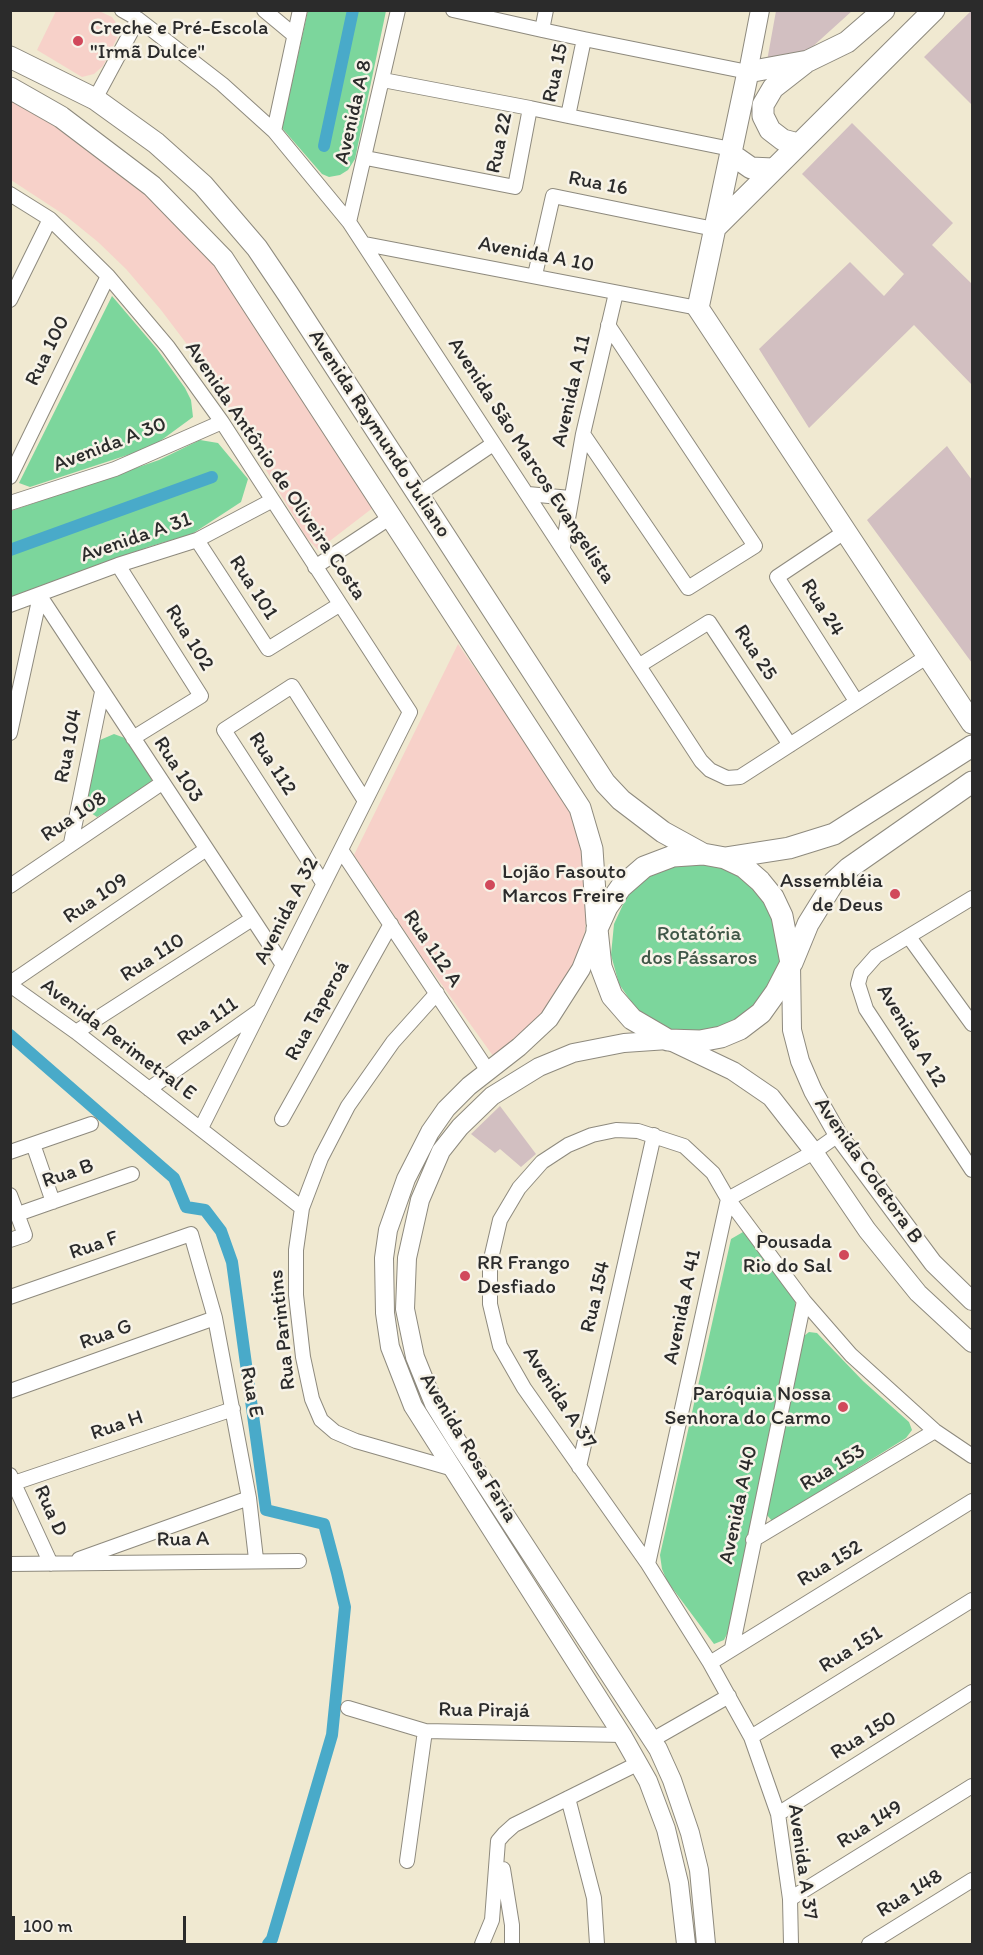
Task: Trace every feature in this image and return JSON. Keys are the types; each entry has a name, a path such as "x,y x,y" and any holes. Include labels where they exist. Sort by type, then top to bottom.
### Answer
{"main road":[{"path":"798,144 783,140 770,130 763,116 763,105 774,88 808,61 847,42 884,10"},
{"path":"714,229 934,10"},
{"name":"Avenida Raymundo Juliano","path":"10,57 95,99 156,142 196,179 257,248 605,783 628,806 663,832 703,854"},
{"path":"808,61 748,72 698,308 972,723"},
{"name":"Avenida Raymundo Juliano","path":"10,88 61,117 152,186 223,260 580,808 592,849 597,929"},
{"path":"731,151 751,168 773,169"},
{"path":"724,858 789,848 834,834 972,746"},
{"name":"Avenida Coletora B","path":"791,963 808,924 834,882 849,868 972,782"},
{"path":"703,854 724,858 744,867 773,897 782,916 791,963 776,992 760,1013 740,1029 721,1037 700,1041 668,1040 632,1019 612,996 601,967 597,929 607,907 621,887 644,867 673,856 703,854"}],"street":[{"name":"Avenida São Marcos Evangelista","path":"122,10 138,19 222,84 274,131 349,222 701,761 710,770 727,778 737,778 928,656"},
{"path":"264,10 294,35"},
{"path":"274,131 300,10"},
{"name":"Avenida A 8","path":"349,222 366,158 398,10"},
{"path":"453,10 584,39"},
{"path":"542,30 546,10"},
{"path":"748,72 760,10"},
{"path":"95,99 138,19"},
{"name":"Rua 15","path":"731,151 568,116 584,39 748,72"},
{"name":"Rua 22","path":"366,158 515,187 530,108 383,80"},
{"path":"530,108 568,116"},
{"name":"Avenida Antônio de Oliveira Costa","path":"10,194 50,219 108,276 168,346 222,422 271,501 410,712"},
{"name":"Rua 16","path":"535,275 553,196 714,229"},
{"path":"11,298 50,219"},
{"name":"Avenida A 10","path":"365,244 698,308"},
{"name":"Rua 100","path":"10,477 108,276"},
{"name":"Avenida A 11","path":"563,547 583,434 616,293"},
{"path":"583,434 688,588 755,546 608,326"},
{"name":"Avenida A 30","path":"10,503 115,469 222,422"},
{"path":"419,494 493,444"},
{"path":"528,494 570,498"},
{"name":"Avenida A 31","path":"10,605 40,596 118,565 197,540 271,501"},
{"path":"315,567 391,517"},
{"name":"Rua 24","path":"846,531 777,577 856,701"},
{"name":"Rua 101","path":"197,540 268,648 339,605"},
{"name":"Rua 102","path":"118,565 201,696 133,738"},
{"path":"10,733 40,596"},
{"name":"Rua 103","path":"40,596 205,850 283,965"},
{"name":"Rua 25","path":"640,665 709,622 790,745"},
{"name":"Rua 112","path":"323,883 224,730 292,686 365,801"},
{"name":"Rua 104","path":"71,843 102,692"},
{"name":"Avenida A 32","path":"201,1128 410,712"},
{"name":"Rua 108","path":"10,886 162,783"},
{"name":"Rua 109","path":"10,984 205,850"},
{"name":"Rua 112 A","path":"341,850 488,1071"},
{"name":"Avenida A 12","path":"972,898 876,956 867,965 858,984 859,995 972,1170"},
{"name":"Rua 110","path":"76,1032 252,919"},
{"name":"Rua Taperoá","path":"282,1119 391,924"},
{"name":"Avenida Rosa Faria","path":"597,929 581,969 549,1019 446,1109 430,1132 399,1195 388,1230 384,1258 385,1313 390,1347 412,1406 639,1763 659,1808 670,1842 680,1883 686,1944"},
{"path":"909,936 972,1024"},
{"name":"Avenida Coletora B","path":"791,963 792,1030 800,1061 813,1091 838,1135 933,1263 972,1301"},
{"name":"Avenida Perimetral E","path":"10,984 76,1032 302,1208"},
{"name":"Rua Parintins","path":"437,993 393,1042 348,1106 321,1158 302,1208 296,1250 296,1295 303,1357 312,1399 321,1420 335,1432 356,1441 450,1468"},
{"name":"Rua 111","path":"149,1089 261,1010"},
{"name":"Avenida Rosa Faria","path":"668,1040 624,1043 573,1053 539,1067 492,1096 460,1127 441,1151 420,1200 411,1233 405,1280 405,1309 415,1357 434,1404 639,1718 672,1780 690,1833 699,1870 706,1944"},
{"name":"Avenida Coletora B","path":"668,1040 733,1071 771,1097 814,1152 867,1230 918,1293 972,1342"},
{"path":"10,1152 91,1124"},
{"name":"Avenida A 37","path":"791,1944 790,1899 778,1814 751,1737 710,1663 648,1564 524,1388 500,1346 490,1304 490,1263 500,1220 519,1188 542,1162 568,1145 592,1135 616,1130 654,1135 684,1146 713,1173 728,1199 804,1301 851,1355 934,1431 972,1456"},
{"name":"Rua 154","path":"579,1467 654,1135"},
{"path":"728,1199 814,1152 838,1135"},
{"path":"33,1144 52,1202"},
{"name":"Rua B","path":"18,1214 132,1174"},
{"path":"10,1195 25,1235 10,1240"},
{"name":"Avenida A 41","path":"648,1564 728,1199"},
{"name":"Rua F","path":"10,1297 191,1234"},
{"name":"Rua E","path":"191,1234 215,1318 249,1497 256,1559"},
{"name":"Avenida A 40","path":"732,1648 804,1301"},
{"name":"Rua G","path":"10,1391 215,1318"},
{"name":"Rua H","path":"12,1479 233,1409"},
{"name":"Rua 153","path":"753,1540 934,1431"},
{"name":"Rua D","path":"12,1479 51,1564"},
{"name":"Rua A","path":"68,1563 249,1497"},
{"name":"Rua 152","path":"710,1663 972,1501"},
{"path":"496,1538 514,1526"},
{"name":"Rua A","path":"10,1564 256,1559 299,1561"},
{"name":"Rua 151","path":"751,1737 972,1600"},
{"name":"Rua 150","path":"778,1814 972,1692"},
{"path":"652,1740 729,1696"},
{"name":"Rua Pirajá","path":"348,1708 425,1731 621,1732"},
{"path":"621,1732 639,1718"},
{"path":"407,1861 425,1731"},
{"path":"512,1944 512,1925 498,1841 514,1825 639,1763"},
{"name":"Rua 149","path":"790,1899 972,1786"},
{"path":"568,1798 594,1898 597,1944"},
{"path":"483,1944 492,1920 500,1851"},
{"name":"Rua 148","path":"869,1944 972,1880"}],"shaded area":[{"name":"Creche e Pré-Escola \"Irmã Dulce\"","path":"56,11 99,11 112,17 121,30 103,66 94,74 82,77 37,50"},
{"path":"776,11 852,11 800,58 767,61"},
{"path":"972,11 972,105 924,57"},
{"path":"10,95 29,104 160,201 218,263 374,507 318,550 306,537 247,438 186,343 161,310 126,269 98,242 66,216 11,180"},
{"path":"852,123 953,223 932,245 972,284 972,385 914,325 809,428 759,349 850,262 884,296 904,274 802,174"},
{"path":"947,446 972,480 972,663 867,520"},
{"path":"458,644 565,800 578,826 589,888 585,931 577,963 559,1000 496,1060 422,957 354,855"},
{"path":"500,1106 536,1154 521,1167 500,1149 495,1153 471,1134"}],"green space":[{"path":"308,10 386,11 355,159 348,170 340,175 329,177 322,174 282,128"},
{"path":"112,296 157,349 185,388 191,400 193,417 152,447 30,487 19,483"},
{"path":"200,440 218,443 248,479 241,502 192,534 148,547 11,597 11,511 159,460"},
{"path":"114,734 130,740 148,769 152,781 142,790 97,817 85,809 94,751 100,740"},
{"name":"Rotatória dos Pássaros","path":"710,860 764,888 785,966 738,1026 723,1032 677,1032 662,1027 637,1010 619,984 611,955 614,924 627,896 638,884 664,867"},
{"path":"743,1232 750,1234 795,1299 795,1307 729,1630 724,1640 714,1644 667,1581 660,1555 731,1239"},
{"path":"809,1332 817,1333 863,1381 909,1422 912,1430 906,1438 772,1521 767,1515 804,1336"}],"waterway":[{"path":"324,146 353,10"},
{"path":"10,550 212,477"},
{"path":"10,1035 174,1178 186,1207 205,1210 221,1231 232,1262 266,1510 324,1524 345,1607 332,1735 272,1939 268,1944"}],"place":[{"name":"Creche e Pré-Escola \"Irmã Dulce\"","path":"78,41"},
{"name":"Lojão Fasouto Marcos Freire","path":"490,885"},
{"name":"Assembléia de Deus","path":"895,894"},
{"name":"Pousada Rio do Sal","path":"844,1255"},
{"name":"RR Frango Desfiado","path":"465,1276"},
{"name":"Paróquia Nossa Senhora do Carmo","path":"843,1407"}]}
